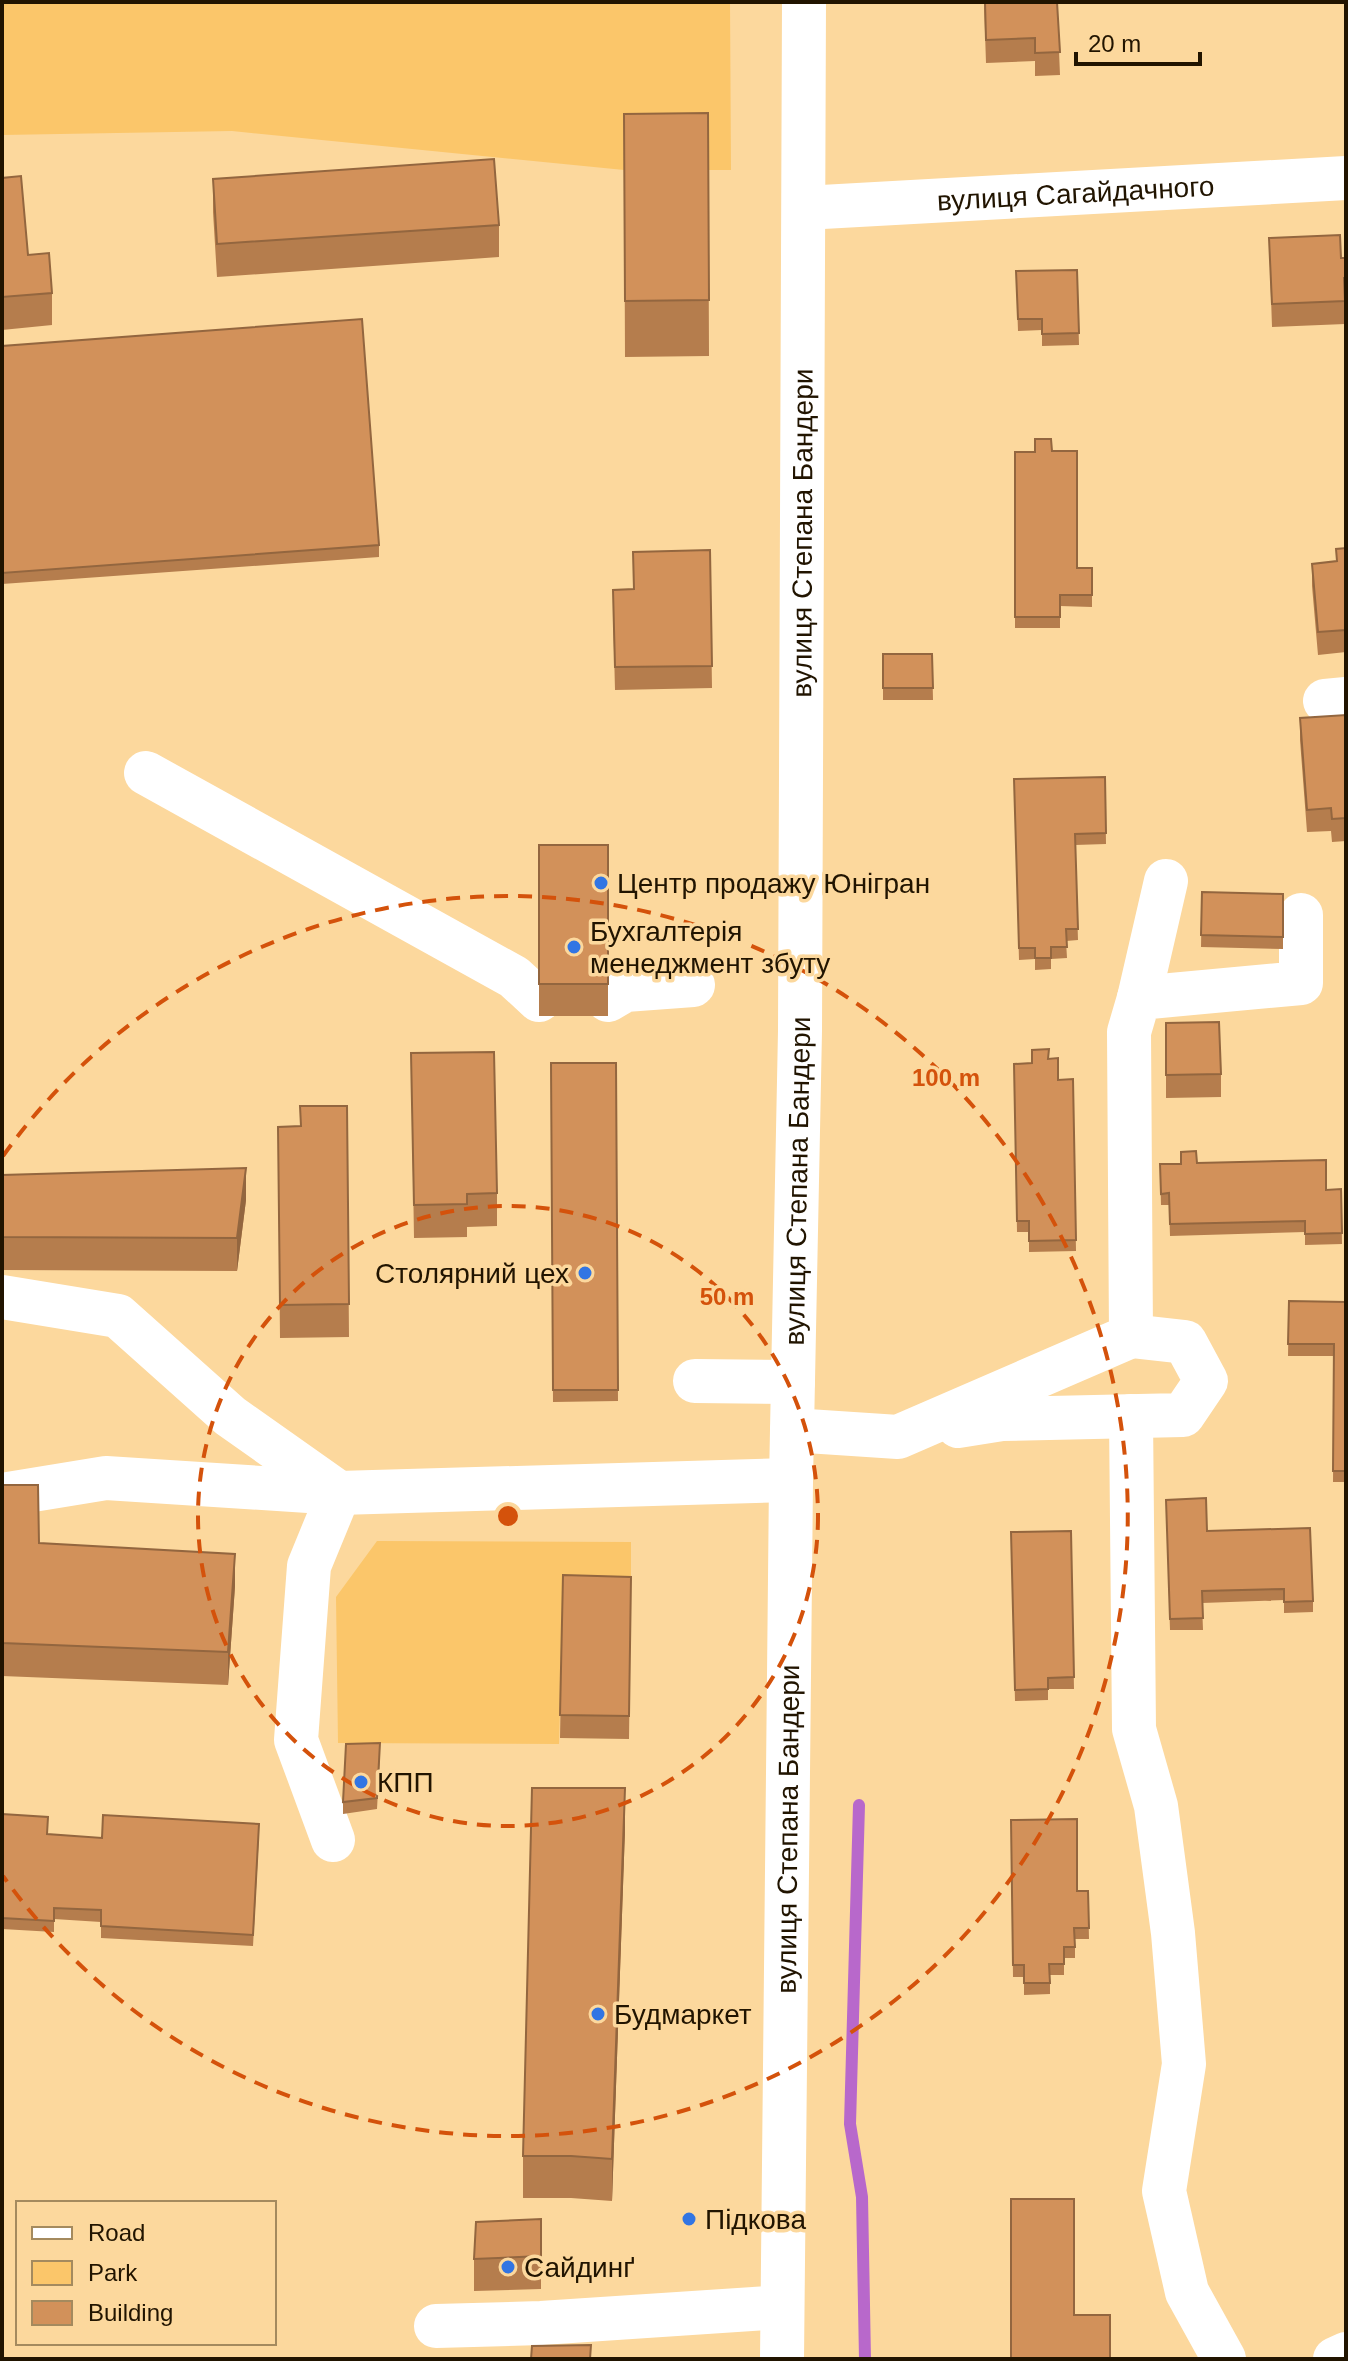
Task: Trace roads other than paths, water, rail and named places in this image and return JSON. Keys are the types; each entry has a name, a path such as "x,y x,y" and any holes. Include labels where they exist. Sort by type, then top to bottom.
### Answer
{"street":[{"name":"вулиця Степана Бандери","path":"782,2359 791,1480 800,1031 804,2"},
{"name":"вулиця Сагайдачного","path":"804,208 1346,178"},
{"path":"146,773 531,982"},
{"path":"1131,1336 1129,1032 1166,881"},
{"path":"1139,998 1301,983 1301,915"},
{"path":"613,987 693,985"},
{"path":"2,1297 118,1316 230,1416 339,1493"},
{"path":"792,1430 898,1437 1002,1419 1183,1415 1206,1381 1185,1342 1131,1336 898,1437"},
{"path":"695,1381 793,1382"},
{"path":"1131,1416 1134,1729 1156,1806 1173,1933 1184,2064 1164,2191 1187,2292 1224,2359"},
{"path":"2,1495 106,1478 339,1493 791,1480"},
{"path":"333,1840 309,1725 318,1580 339,1493"},
{"path":"436,2326 557,2322 782,2307"},
{"path":"1335,2359 1346,2354"}],"waterway":[{"path":"859,1805 850,2124 862,2197 865,2359"}],"place":[{"name":"Центр продажу Юнігран","path":"601,883"},
{"name":"Бухгалтерія менеджмент збуту","path":"574,947"},
{"name":"Столярний цех","path":"585,1273"},
{"name":"КПП","path":"361,1782"},
{"name":"Будмаркет","path":"598,2014"},
{"name":"Підкова","path":"689,2219"},
{"name":"Сайдинґ","path":"508,2267"}]}
